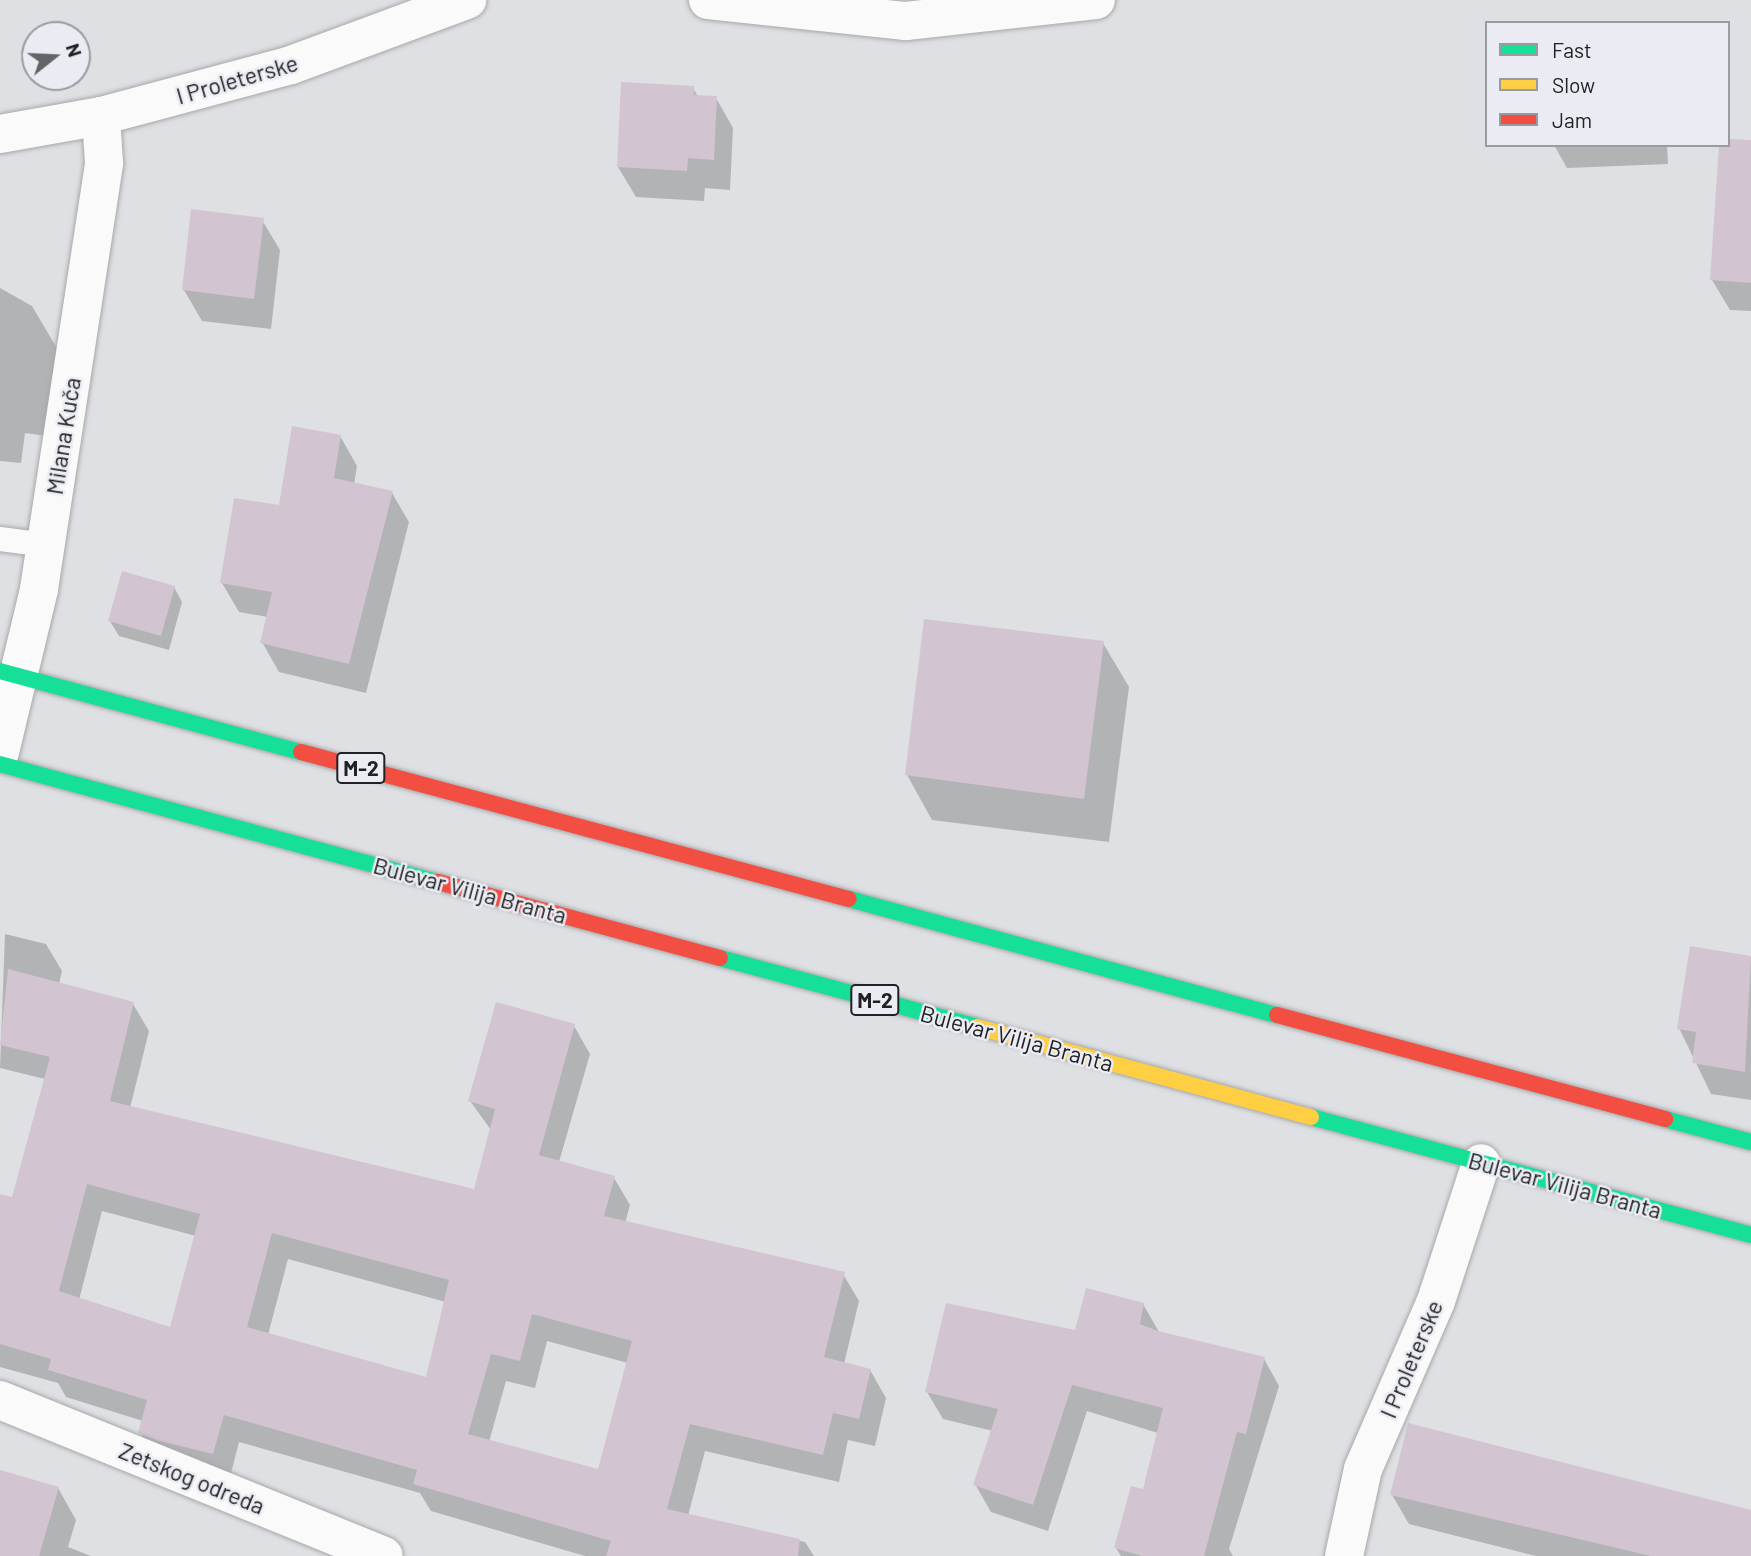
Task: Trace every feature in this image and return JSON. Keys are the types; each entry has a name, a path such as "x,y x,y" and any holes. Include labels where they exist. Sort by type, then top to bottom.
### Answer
{"main road":[{"name":"M-2","path":"9,673 1751,1142"},
{"name":"Bulevar Vilija Branta","path":"0,764 1751,1235"}],"street":[{"name":"I Proleterske","path":"0,134 101,116 291,65 467,0"},
{"path":"708,0 906,21 1096,0"},
{"name":"Milana Kuča","path":"0,752 9,673 46,545 104,163 101,116"},
{"name":"I Proleterske","path":"1344,1556 1363,1469 1436,1301 1481,1163"},
{"name":"Zetskog odreda","path":"0,1400 384,1556"}],"lane":[{"path":"0,539 46,545"}],"building":[{"path":"621,82 694,86 694,95 717,96 714,160 688,158 687,171 617,167"},
{"path":"1730,139 1751,140 1751,283 1710,280 1719,147 1730,147"},
{"path":"191,209 264,218 254,299 182,290"},
{"path":"292,426 341,435 334,478 393,491 349,664 260,643 272,592 220,583 234,498 279,505"},
{"path":"122,571 175,586 161,636 108,621"},
{"path":"924,619 1104,641 1084,799 905,775"},
{"path":"1690,946 1751,956 1745,1072 1692,1063 1696,1032 1677,1029"},
{"path":"8,969 134,1002 110,1101 474,1189 495,1109 468,1101 496,1002 575,1024 539,1155 615,1176 604,1216 845,1272 824,1357 871,1369 859,1419 833,1413 823,1455 690,1424 667,1509 800,1539 798,1556 606,1556 611,1541 413,1484 417,1470 224,1415 213,1454 138,1433 147,1400 48,1370 51,1359 0,1344 0,1194 12,1197 50,1057 0,1045","holes":["87,1184 200,1214 170,1327 59,1291","272,1233 449,1280 426,1377 247,1327","532,1314 632,1341 598,1469 468,1434 491,1354 520,1361"]},
{"path":"1086,1288 1144,1303 1140,1324 1158,1331 1265,1357 1246,1434 1237,1432 1204,1556 1142,1556 1114,1548 1131,1486 1143,1489 1163,1408 1072,1385 1033,1505 973,1485 998,1409 925,1392 946,1303 1075,1330"},
{"path":"1408,1423 1751,1510 1751,1556 1651,1556 1390,1495"},
{"path":"0,1470 59,1487 39,1556 0,1556"}],"traffic: fast":[{"path":"0,671 301,752"},
{"path":"0,764 438,882"},
{"path":"849,899 1277,1015"},
{"path":"720,958 977,1027"},
{"path":"1311,1117 1751,1235"},
{"path":"1665,1119 1751,1142"}],"traffic: slow":[{"path":"977,1027 1311,1117"}],"traffic: jam":[{"path":"301,752 849,899"},
{"path":"438,882 720,958"},
{"path":"1277,1015 1665,1119"}]}
